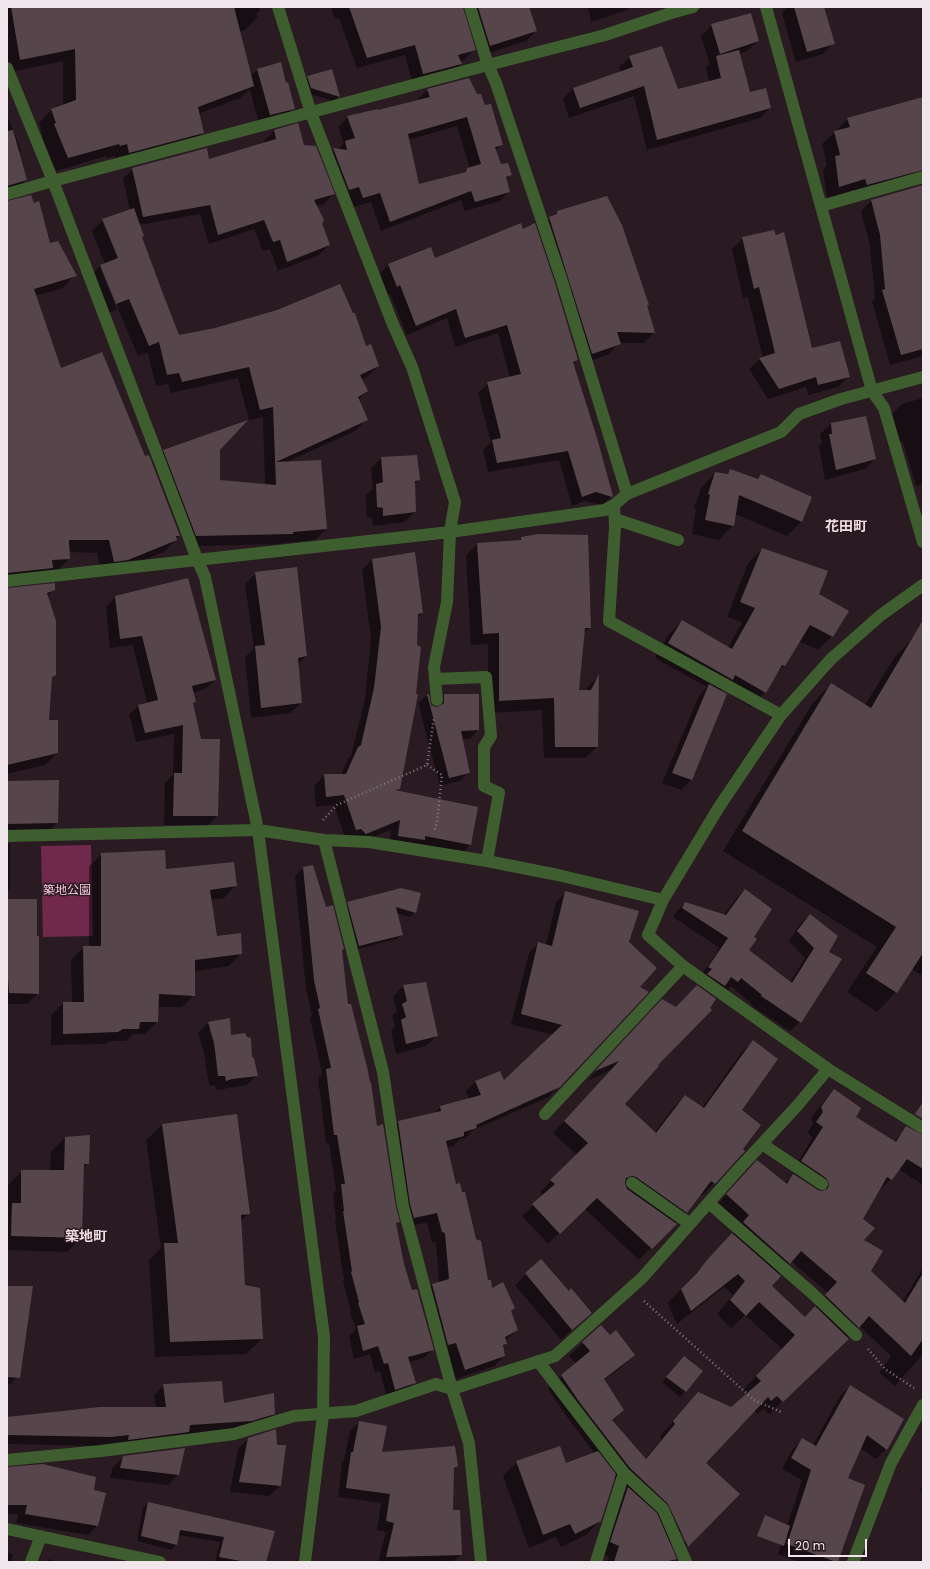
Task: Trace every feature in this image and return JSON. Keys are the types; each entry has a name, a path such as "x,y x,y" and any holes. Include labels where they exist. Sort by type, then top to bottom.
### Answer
{"street":[{"path":"278,7 311,113 392,322 412,367 455,502 450,532 447,602 434,666 437,700"},
{"path":"470,7 488,65 496,83 559,273 627,494"},
{"path":"7,194 488,65 605,36 670,10 693,7"},
{"path":"766,7 872,391 884,408 923,542"},
{"path":"7,68 53,181 205,577 258,830 324,1337 323,1415 305,1562"},
{"path":"821,206 923,177"},
{"path":"7,581 450,532 605,510 614,505 627,494 781,432 799,414 841,399 923,378"},
{"path":"614,505 615,519 609,620 781,715"},
{"path":"615,519 678,540"},
{"path":"923,585 881,615 831,659 781,715 718,807 663,900 648,935 682,966 828,1069 923,1128"},
{"path":"435,678 486,677 491,736 484,747 484,786 499,792 487,861"},
{"path":"7,836 258,830 324,840 369,842 487,861 558,875 663,900"},
{"path":"324,840 383,1072 403,1206 452,1389 469,1443 480,1562"},
{"path":"545,1114 682,966"},
{"path":"7,1460 101,1451 234,1434 294,1416 323,1415 356,1411 436,1384 452,1389 555,1356 642,1278 828,1069"},
{"path":"762,1144 822,1184"},
{"path":"632,1183 690,1224"},
{"path":"709,1203 813,1294 856,1334"},
{"path":"538,1361 624,1474 663,1509 686,1562"},
{"path":"853,1562 891,1463 923,1406"},
{"path":"596,1562 624,1474"},
{"path":"7,1529 160,1562"},
{"path":"31,1562 41,1536"}],"path":[{"path":"427,765 437,700"},
{"path":"324,840 321,823 337,805 427,765"},
{"path":"427,765 442,776 437,822 428,851"},
{"path":"631,1288 754,1400 781,1412"},
{"path":"856,1334 885,1369 917,1389"}],"green space":[{"name":"築地公園","path":"91,845 93,936 43,937 41,846"}],"building":[{"path":"11,7 234,7 254,86 198,107 204,133 129,153 127,144 120,146 119,144 68,158 54,124 56,123 51,109 76,100 75,49 20,60"},
{"path":"349,7 463,7 476,50 458,55 462,64 423,74 415,45 367,58"},
{"path":"478,7 529,7 537,31 490,46"},
{"path":"794,7 824,7 835,44 807,52"},
{"path":"751,13 759,41 720,54 711,24"},
{"path":"662,46 678,89 721,78 716,56 739,50 750,92 766,88 771,108 657,140 644,86 580,108 573,88 633,67 629,56"},
{"path":"281,62 286,83 288,82 295,109 270,115 257,69"},
{"path":"332,69 340,97 311,88 307,76"},
{"path":"469,78 477,94 481,94 485,105 491,104 503,145 495,147 501,164 508,163 512,175 506,177 510,192 475,202 471,191 390,222 380,193 363,198 359,187 349,190 333,148 347,150 345,141 355,138 347,116 430,97 427,89","holes":["467,117 481,164 467,168 466,172 419,184 408,134"]},
{"path":"923,97 923,170 867,185 865,179 839,187 835,156 840,155 834,131 850,127 847,118"},
{"path":"298,123 304,145 316,146 335,194 314,200 324,220 322,223 330,245 287,262 280,240 273,242 264,220 218,235 210,205 143,217 132,168 207,148 209,159 276,139 274,130"},
{"path":"13,130 27,180 7,186 7,131"},
{"path":"923,185 923,349 901,355 882,290 885,289 880,235 871,200"},
{"path":"31,195 34,203 39,201 50,243 58,241 77,276 34,289 61,368 102,352 145,456 149,455 180,536 176,536 177,540 128,560 114,562 109,540 69,540 70,559 52,560 53,568 7,573 7,201"},
{"path":"607,196 622,225 649,305 647,305 655,333 617,332 621,344 592,354 549,217 557,214 557,211"},
{"path":"134,208 144,236 142,237 179,335 215,328 277,310 340,284 353,313 355,313 366,346 371,344 379,366 360,375 368,391 358,397 368,420 276,462 321,460 327,529 293,532 293,534 196,536 163,450 248,420 220,450 220,480 276,485 273,407 260,410 249,367 182,382 179,373 167,375 159,342 149,346 129,299 116,304 100,265 118,258 102,219"},
{"path":"521,223 523,229 535,223 555,283 578,360 573,362 597,438 613,496 612,497 596,492 582,497 568,451 497,463 492,440 501,438 487,382 521,374 507,325 465,338 456,309 416,326 400,285 397,287 388,264 431,247 435,258"},
{"path":"774,230 776,235 784,232 812,348 840,341 850,377 818,385 816,377 779,389 759,358 775,353 759,287 754,289 742,237"},
{"path":"866,416 876,459 836,470 829,434 832,434 831,423"},
{"path":"417,455 420,480 415,481 416,512 383,516 383,508 377,507 376,484 383,482 381,457"},
{"path":"730,469 758,479 761,474 812,497 802,522 739,495 734,526 705,520 710,495 708,494 715,472 728,474"},
{"path":"538,534 588,535 591,628 585,628 579,690 591,690 599,674 598,747 555,747 554,698 499,701 499,633 483,634 477,543 521,540 521,537"},
{"path":"762,548 828,571 819,594 849,611 833,637 810,625 785,666 782,665 766,693 735,675 733,680 668,643 682,620 732,649 755,608 740,602"},
{"path":"415,552 423,613 418,614 417,645 421,647 416,694 418,694 400,789 395,790 478,807 471,845 425,836 425,840 398,836 400,820 366,834 361,829 356,830 344,795 326,797 324,774 346,774 358,747 361,745 374,688 381,627 372,559"},
{"path":"297,567 307,656 298,658 302,703 261,708 255,646 265,645 255,572"},
{"path":"188,578 216,680 192,686 196,702 193,703 201,739 220,739 218,816 173,816 174,773 182,773 183,725 145,733 138,705 158,700 142,636 120,639 115,596"},
{"path":"55,583 55,590 47,593 56,621 56,675 52,677 49,720 58,720 58,753 7,765 7,588"},
{"path":"923,620 923,953 897,993 866,973 896,927 742,831 831,683 871,708"},
{"path":"709,684 727,694 692,780 672,773"},
{"path":"427,694 429,694 431,705 437,707 444,703 444,694 479,694 479,730 461,731 470,773 449,778"},
{"path":"59,780 58,823 7,824 7,781"},
{"path":"165,850 166,869 234,862 237,886 210,890 217,936 241,933 242,954 195,960 195,996 159,994 158,1022 140,1022 139,1029 123,1029 118,1032 63,1034 63,1002 84,1002 83,946 101,946 101,853"},
{"path":"313,865 326,907 333,905 344,949 342,950 348,1004 351,1004 370,1083 371,1082 377,1126 383,1124 396,1207 400,1222 396,1223 404,1264 412,1290 417,1289 434,1350 408,1357 416,1383 395,1390 388,1363 384,1364 378,1346 363,1351 357,1326 365,1324 358,1303 351,1272 341,1184 345,1184 337,1135 334,1135 326,1069 331,1068 318,1009 320,1008 314,980 303,867"},
{"path":"401,888 421,893 416,913 396,907 403,935 359,946 347,902"},
{"path":"745,889 772,909 754,937 757,939 749,950 792,983 814,948 797,931 810,914 838,936 829,952 842,959 801,1023 761,996 762,995 741,978 738,982 731,977 725,986 707,974 712,969 708,967 728,938 682,908 685,902 726,915"},
{"path":"565,891 639,911 629,942 657,968 640,987 649,992 560,1087 476,1125 477,1128 464,1132 464,1136 446,1141 456,1184 460,1183 462,1192 465,1192 476,1239 481,1241 488,1280 491,1280 492,1288 503,1282 515,1308 511,1311 518,1330 505,1337 507,1344 503,1345 505,1356 465,1370 456,1343 448,1345 432,1284 449,1279 445,1233 442,1232 437,1213 414,1218 410,1204 398,1121 441,1111 440,1106 481,1095 475,1081 500,1071 504,1080 562,1025 521,1014 538,942 552,946"},
{"path":"7,899 37,899 37,936 39,936 39,994 9,993 7,963"},
{"path":"426,982 438,1036 406,1044 401,1020 406,1017 402,1004 407,1001 403,985"},
{"path":"697,985 716,999 710,1008 712,1010 658,1065 659,1066 625,1104 656,1133 685,1095 704,1108 753,1040 778,1059 742,1110 761,1125 743,1149 745,1151 715,1184 711,1181 687,1213 636,1177 632,1176 626,1178 625,1183 627,1189 677,1224 652,1249 597,1198 560,1234 532,1204 555,1184 550,1180 588,1143 564,1121 619,1061 595,1071 662,999 676,1007"},
{"path":"230,1018 231,1035 245,1033 247,1037 251,1038 252,1057 254,1058 258,1076 226,1081 225,1076 218,1076 214,1042 208,1022"},
{"path":"834,1089 861,1108 856,1117 896,1142 906,1126 923,1135 923,1169 907,1159 892,1180 887,1177 863,1219 875,1228 864,1240 883,1251 871,1271 905,1303 923,1273 923,1339 911,1356 869,1316 859,1328 825,1295 837,1282 801,1251 790,1264 743,1222 749,1215 726,1194 757,1160 787,1184 793,1174 818,1190 822,1191 828,1188 829,1184 826,1178 801,1161 823,1127 816,1122 823,1112 821,1107"},
{"path":"923,1102 923,1119 915,1114"},
{"path":"237,1114 250,1214 241,1215 245,1285 260,1288 263,1339 170,1342 164,1243 178,1243 162,1124"},
{"path":"90,1135 89,1164 84,1164 82,1238 11,1236 12,1203 21,1203 21,1170 64,1170 65,1137"},
{"path":"732,1233 781,1276 772,1286 805,1317 815,1306 849,1339 783,1402 777,1396 771,1401 768,1397 706,1463 740,1494 688,1547 668,1504 630,1468 580,1403 561,1375 590,1351 582,1342 601,1325 610,1335 616,1330 635,1355 604,1379 624,1410 612,1420 646,1459 675,1424 673,1421 698,1392 731,1407 761,1381 756,1376 795,1335 759,1302 746,1316 730,1300 745,1281 738,1274 691,1311 681,1289"},
{"path":"541,1259 569,1291 571,1288 592,1313 572,1330 525,1273"},
{"path":"7,1286 33,1286 20,1378 7,1377"},
{"path":"684,1356 703,1371 686,1392 666,1377"},
{"path":"222,1381 224,1403 274,1393 275,1414 252,1421 190,1425 189,1432 128,1440 129,1435 110,1437 7,1435 7,1417 100,1407 166,1407 163,1384"},
{"path":"850,1385 904,1419 887,1450 867,1435 848,1478 865,1485 838,1562 836,1562 787,1544 811,1470 791,1458 802,1438 816,1446"},
{"path":"359,1421 387,1426 382,1452 455,1446 458,1466 454,1468 453,1510 460,1510 462,1555 386,1557 394,1523 386,1521 390,1494 346,1488 351,1452 353,1452"},
{"path":"276,1429 277,1445 286,1445 281,1486 239,1482 248,1438"},
{"path":"560,1446 566,1463 598,1451 616,1474 601,1521 575,1534 570,1524 543,1535 516,1461"},
{"path":"185,1448 179,1475 120,1468 123,1456"},
{"path":"43,1464 96,1477 94,1490 106,1493 98,1526 25,1514 27,1505 7,1505 7,1467"},
{"path":"628,1487 657,1513 677,1559 665,1562 614,1562 619,1546 610,1542"},
{"path":"148,1502 275,1531 266,1562 246,1562 219,1557 224,1537 180,1530 177,1545 141,1536"},
{"path":"765,1515 790,1526 784,1546 757,1536"}],"district":[{"name":"花田町","path":"846,527"},
{"name":"築地町","path":"86,1237"}]}
